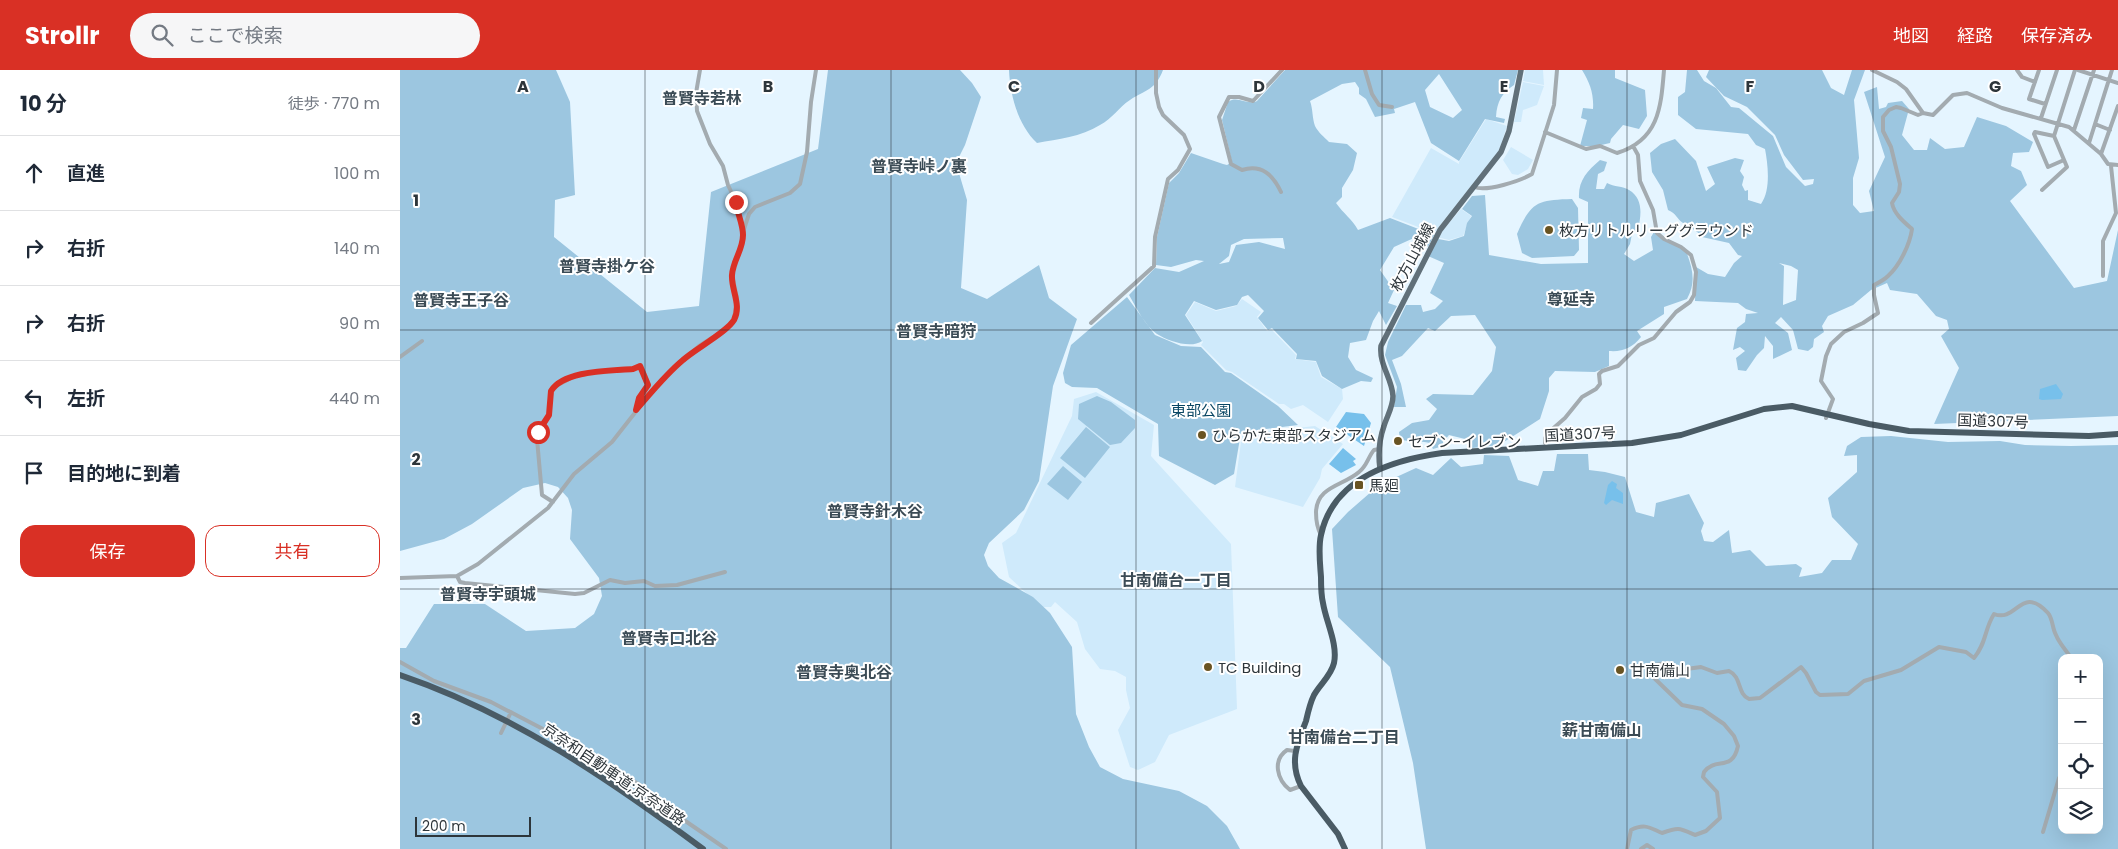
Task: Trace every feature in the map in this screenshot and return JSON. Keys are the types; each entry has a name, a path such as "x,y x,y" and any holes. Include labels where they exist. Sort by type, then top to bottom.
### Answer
{"highway":[{"name":"国道307号","path":"1345,849 1338,834 1301,786 1295,769 1295,751 1314,696 1331,671 1334,660 1332,641 1322,602 1321,534 1330,512 1342,495 1353,485 1380,469 1392,463 1442,453 1632,444 1681,434 1772,408 1792,406 1827,416 1909,431 2089,436 2118,434"},
{"name":"京奈和自動車道;京奈道路","path":"400,676 494,716 552,748 608,783 699,849"},
{"name":"京奈和自動車道;京奈道路","path":"400,676 466,701 531,733 609,781 703,849"}],"main road":[{"name":"枚方山城線","path":"1380,469 1379,440 1393,398 1392,388 1380,355 1381,346 1440,230 1501,152 1508,131 1521,70"}],"street":[{"path":"700,70 696,93 697,111 701,116 710,144 723,166 728,185 736,202 743,233"},
{"path":"400,578 457,576 478,564 541,514 553,502 574,474 612,442 656,386 682,361 726,329 734,319 737,298 732,276 735,260 742,246 743,233 749,214 755,207 790,193 800,184 807,152 816,70"},
{"path":"1092,323 1154,266 1155,237 1168,180 1178,170 1190,149 1184,135 1163,115 1159,107 1156,93 1156,70"},
{"path":"1281,192 1267,172 1250,168 1242,170 1231,164 1218,117 1229,97 1239,97 1253,101 1282,70"},
{"path":"1365,70 1372,94 1379,105 1392,107"},
{"path":"1474,187 1484,189 1523,179 1532,174 1554,105 1557,70"},
{"path":"1545,132 1586,149 1600,146 1617,153 1633,146 1647,134 1658,118 1664,70"},
{"path":"1872,70 1898,82 1906,89 1923,113"},
{"path":"2017,70 2022,77 2035,82"},
{"path":"2039,70 2030,99 2045,104"},
{"path":"2041,118 2057,70"},
{"path":"2042,190 2067,167 2054,136 2077,70 2093,72 2118,83"},
{"path":"2089,143 2112,70"},
{"path":"2074,130 2093,72"},
{"path":"1827,416 1833,398 1824,388 1820,378 1829,348 1836,337 1878,313 1874,285 1888,276 1904,252 1911,235 1912,229 1892,207 1892,203 1899,192 1900,184 1891,147 1883,131 1883,117 1889,110 1901,108 1918,115 1923,113 1933,115 1953,95 1967,93 2002,108 2041,118 2074,130 2101,154 2111,166 2116,213 2103,241 2103,276"},
{"path":"2101,154 2118,106"},
{"path":"2094,124 2110,130"},
{"path":"2054,136 2035,132 2034,134 2048,167 2064,160"},
{"path":"1545,443 1545,438 1549,432 1566,418 1582,397 1596,389 1600,384 1598,374 1618,366 1638,345 1654,338 1676,312 1690,302 1695,291 1696,272 1691,255 1657,233 1653,210 1640,181 1638,155 1633,146"},
{"path":"2111,166 2118,165"},
{"path":"400,357 422,340"},
{"path":"553,502 542,495 537,439 540,427 549,415 551,391 554,387 577,375 633,369 640,366 648,385 639,398 636,410"},
{"path":"1321,534 1316,520 1319,497 1326,490 1358,474 1368,462 1374,450 1379,449"},
{"path":"457,576 460,582 465,583 576,594 584,593 610,580 625,583 644,581 655,586 677,585 725,572"},
{"path":"1627,849 1631,830 1634,829 1649,826 1662,833 1679,828 1695,835 1706,831 1717,822 1720,818 1717,792 1703,777 1704,772 1715,764 1732,761 1738,746 1735,738 1724,724 1698,707 1692,708 1682,704 1651,675 1650,672 1654,665 1662,664 1679,670 1701,667 1717,673 1729,671 1736,676 1742,694 1749,700 1760,698 1801,668 1806,673 1816,692 1820,695 1848,694 1864,681 1901,670 1939,647 1966,652 1974,658 1985,643 1987,627 1994,614 2002,617 2006,616 2021,605 2031,602 2036,603 2048,614 2057,638 2068,654"},
{"path":"400,662 423,676 510,713 564,740 640,785 708,839 726,849"},
{"path":"500,733 510,713"},
{"path":"1295,751 1287,750 1284,752 1279,760 1278,772 1284,784 1290,790 1301,786"},
{"path":"2043,832 2058,781"},
{"path":"1641,849 1647,844 1653,849"}],"shaded area":[{"path":"1525,70 1543,70 1544,85 1523,81"},
{"path":"1523,82 1544,86 1537,105 1523,110 1521,122 1514,122"},
{"path":"1486,119 1507,126 1499,151 1434,233 1392,217 1431,148 1459,164"},
{"path":"1511,147 1533,160 1528,169 1518,175 1512,174 1503,160"},
{"path":"1461,209 1471,216 1463,236 1449,240 1437,237"},
{"path":"1242,299 1261,312 1257,317 1267,331 1271,329 1296,355 1295,359 1316,362 1321,377 1342,389 1343,399 1328,422 1303,405 1291,409 1284,404 1279,404 1232,372 1226,370 1201,345 1203,342 1186,315 1195,302 1216,311 1236,306"},
{"path":"2056,384 2063,394 2061,399 2039,399 2040,389"},
{"path":"1096,392 1154,425 1151,456 1231,544 1237,709 1169,735 1155,762 1138,770 1130,767 1118,730 1130,708 1126,690 1126,677 1115,671 1100,669 1085,649 1077,622 1055,602 1051,607 1041,607 1009,577 1002,543 1016,533 1072,416 1074,399"},
{"path":"1346,412 1364,414 1371,423 1364,446 1336,427"},
{"path":"1315,426 1343,444 1322,469 1320,478 1303,507 1235,487 1242,434"},
{"path":"1343,448 1356,459 1353,461 1356,465 1341,473 1329,464"},
{"path":"1612,481 1617,484 1616,488 1623,493 1623,504 1612,500 1606,505 1604,503 1608,485"}],"green space":[{"path":"400,70 556,70 570,102 575,195 555,200 554,237 647,312 699,306 711,192 818,149 828,70 960,70 981,97 965,145 956,163 967,200 961,288 987,299 1039,265 1049,298 1077,319 1053,386 1039,481 1024,510 989,543 984,555 988,566 999,578 1033,597 1050,613 1072,647 1076,714 1089,747 1100,767 1123,779 1179,791 1207,806 1227,826 1240,849 400,849 400,648 406,648 434,604 485,604 526,631 575,628 594,614 602,596 599,578 570,539 572,510 568,498 558,487 545,483 523,488 472,524 444,539 400,551"},
{"path":"1009,70 1163,70 1157,82 1150,89 1126,103 1100,125 1077,135 1037,143 1025,128 1016,109"},
{"path":"1285,70 1518,70 1514,85 1503,94 1499,102 1496,117 1505,119 1504,123 1485,119 1459,161 1431,143 1415,102 1394,109 1395,113 1375,117 1366,99 1359,94 1359,88 1355,82 1342,84 1310,101 1314,123 1319,132 1329,142 1347,144 1357,153 1353,170 1342,188 1342,197 1336,203 1358,230 1390,218 1434,235 1428,247 1416,237 1394,247 1380,270 1394,290 1388,303 1397,306 1386,325 1379,311 1366,340 1350,343 1348,357 1356,370 1373,378 1371,382 1361,381 1342,389 1322,376 1316,361 1296,359 1297,354 1272,328 1268,330 1258,318 1264,311 1248,295 1242,297 1237,305 1216,310 1194,301 1185,315 1202,341 1186,344 1167,339 1153,331 1129,295 1155,268 1179,272 1204,261 1196,260 1171,267 1156,265 1157,237 1169,183 1179,173 1191,153 1227,165 1232,162 1222,120 1228,102 1232,100 1257,101","holes":["1439,74 1462,110 1453,118 1430,107 1425,90","1283,238 1285,249 1259,242 1236,245 1229,262 1219,264 1229,256 1231,245 1244,239"]},
{"path":"1582,70 1615,70 1615,78 1645,90 1647,116 1639,129 1623,125 1611,139 1610,143 1597,146 1580,146 1587,120 1581,118 1583,108 1593,109 1591,89"},
{"path":"1687,70 1697,70 1704,81 1716,88 1731,107 1739,108 1773,136 1786,167 1805,186 1813,184 1814,179 1803,180 1784,155 1775,135 1747,107 1724,96 1706,77 1709,70 1822,70 1831,88 1844,95 1852,70 1865,70 1854,100 1859,158 1853,178 1853,205 1860,213 1874,211 1869,191 1885,157 1864,92 1877,87 1879,109 1886,107 1888,103 1902,101 1909,109 1902,135 1914,150 1927,150 1930,138 1945,149 1964,147 1977,117 2006,126 2033,142 2029,152 2013,153 2011,166 2021,171 2027,185 2010,201 2074,288 2107,281 2118,230 2118,416 1934,424 1959,368 1941,336 1949,329 1947,320 1936,316 1917,294 1890,290 1887,283 1871,290 1853,305 1828,316 1822,326 1824,332 1814,339 1813,347 1808,351 1798,349 1793,330 1781,317 1775,323 1788,333 1792,350 1773,359 1773,346 1765,336 1764,348 1746,371 1738,370 1736,358 1745,351 1740,347 1733,350 1737,328 1745,322 1746,314 1758,313 1746,309 1738,303 1695,301 1696,267 1708,274 1725,277 1734,263 1742,256 1738,255 1729,243 1702,237 1668,210 1663,190 1652,172 1650,153 1661,144 1675,139 1696,161 1706,191 1715,184 1707,167 1735,158 1744,160 1740,171 1744,177 1742,185 1745,191 1748,190 1748,200 1761,204 1767,185 1768,170 1765,149 1756,145 1748,134 1696,129 1678,115 1678,97 1685,92","holes":["1779,263 1798,270 1796,300 1783,305 1784,266"]},
{"path":"1600,160 1607,162 1604,171 1598,174 1596,189 1604,189 1607,183 1624,188 1634,194 1639,203 1638,230 1632,234 1630,244 1624,254 1634,261 1653,250 1651,237 1654,232 1685,248 1690,261 1693,280 1687,299 1664,307 1664,314 1637,331 1641,337 1631,347 1619,351 1609,351 1609,366 1595,372 1555,371 1549,378 1549,391 1540,419 1499,445 1472,448 1469,440 1449,435 1443,442 1443,446 1433,449 1430,443 1400,439 1399,432 1412,423 1429,420 1437,409 1426,399 1433,394 1473,395 1492,371 1496,347 1475,315 1451,316 1435,331 1428,328 1402,356 1392,360 1401,384 1406,407 1394,407 1397,387 1385,355 1388,342 1406,305 1421,305 1423,312 1435,309 1443,301 1430,293 1444,263 1428,256 1438,239 1449,241 1464,236 1467,223 1472,216 1462,209 1472,196 1485,195 1489,255 1541,264 1588,263 1588,202 1579,198 1579,192 1584,177"},
{"name":"枚方リトルリーググラウンド","path":"1572,199 1578,208 1579,250 1574,256 1532,258 1522,253 1517,234 1531,209 1551,200"},
{"name":"東部公園","path":"1127,297 1155,335 1181,346 1201,347 1225,372 1231,373 1278,406 1298,425 1241,432 1234,474 1215,485 1159,456 1158,424 1097,388 1072,387 1065,383 1063,373 1071,345"},
{"path":"1097,396 1111,402 1135,420 1135,428 1121,443 1110,445 1078,419 1079,404"},
{"path":"1086,427 1110,447 1085,478 1060,458"},
{"path":"1891,436 1948,442 2000,441 2025,445 2118,445 2118,849 1426,849 1413,763 1390,667 1338,617 1332,529 1348,512 1379,485 1416,468 1433,475 1451,458 1461,467 1483,464 1484,455 1509,456 1518,480 1538,486 1543,471 1554,471 1557,454 1588,454 1589,470 1625,477 1636,512 1654,517 1656,503 1689,494 1704,523 1701,531 1704,541 1713,542 1729,530 1732,553 1750,550 1766,566 1796,564 1802,568 1799,577 1822,573 1832,560 1851,560 1858,544 1832,517 1828,498 1857,472 1857,455 1844,456 1847,446 1861,437"},
{"path":"1063,466 1082,482 1068,500 1047,484"}],"place":[{"name":"枚方リトルリーググラウンド","path":"1549,230"},
{"name":"ひらかた東部スタジアム","path":"1202,435"},
{"name":"セブン-イレブン","path":"1398,441"},
{"name":"馬廻","path":"1359,485"},
{"name":"TC Building","path":"1208,667"},
{"name":"甘南備山","path":"1620,670"}],"district":[{"name":"普賢寺若林","path":"702,98"},
{"name":"普賢寺峠ノ裏","path":"919,166"},
{"name":"普賢寺掛ケ谷","path":"607,266"},
{"name":"尊延寺","path":"1571,299"},
{"name":"普賢寺王子谷","path":"461,300"},
{"name":"普賢寺暗狩","path":"936,331"},
{"name":"普賢寺針木谷","path":"875,511"},
{"name":"甘南備台一丁目","path":"1176,580"},
{"name":"普賢寺宇頭城","path":"488,594"},
{"name":"普賢寺口北谷","path":"669,638"},
{"name":"普賢寺奥北谷","path":"844,672"},
{"name":"薪甘南備山","path":"1602,730"},
{"name":"甘南備台二丁目","path":"1344,737"}],"route":[{"path":"538,432 547,420 551,410 551,391 561,382 577,375 633,369 640,366 648,385 639,398 636,410 656,386 682,361 699,346 730,325 736,314 737,298 732,284 733,266 742,246 743,233 736,202"}]}
